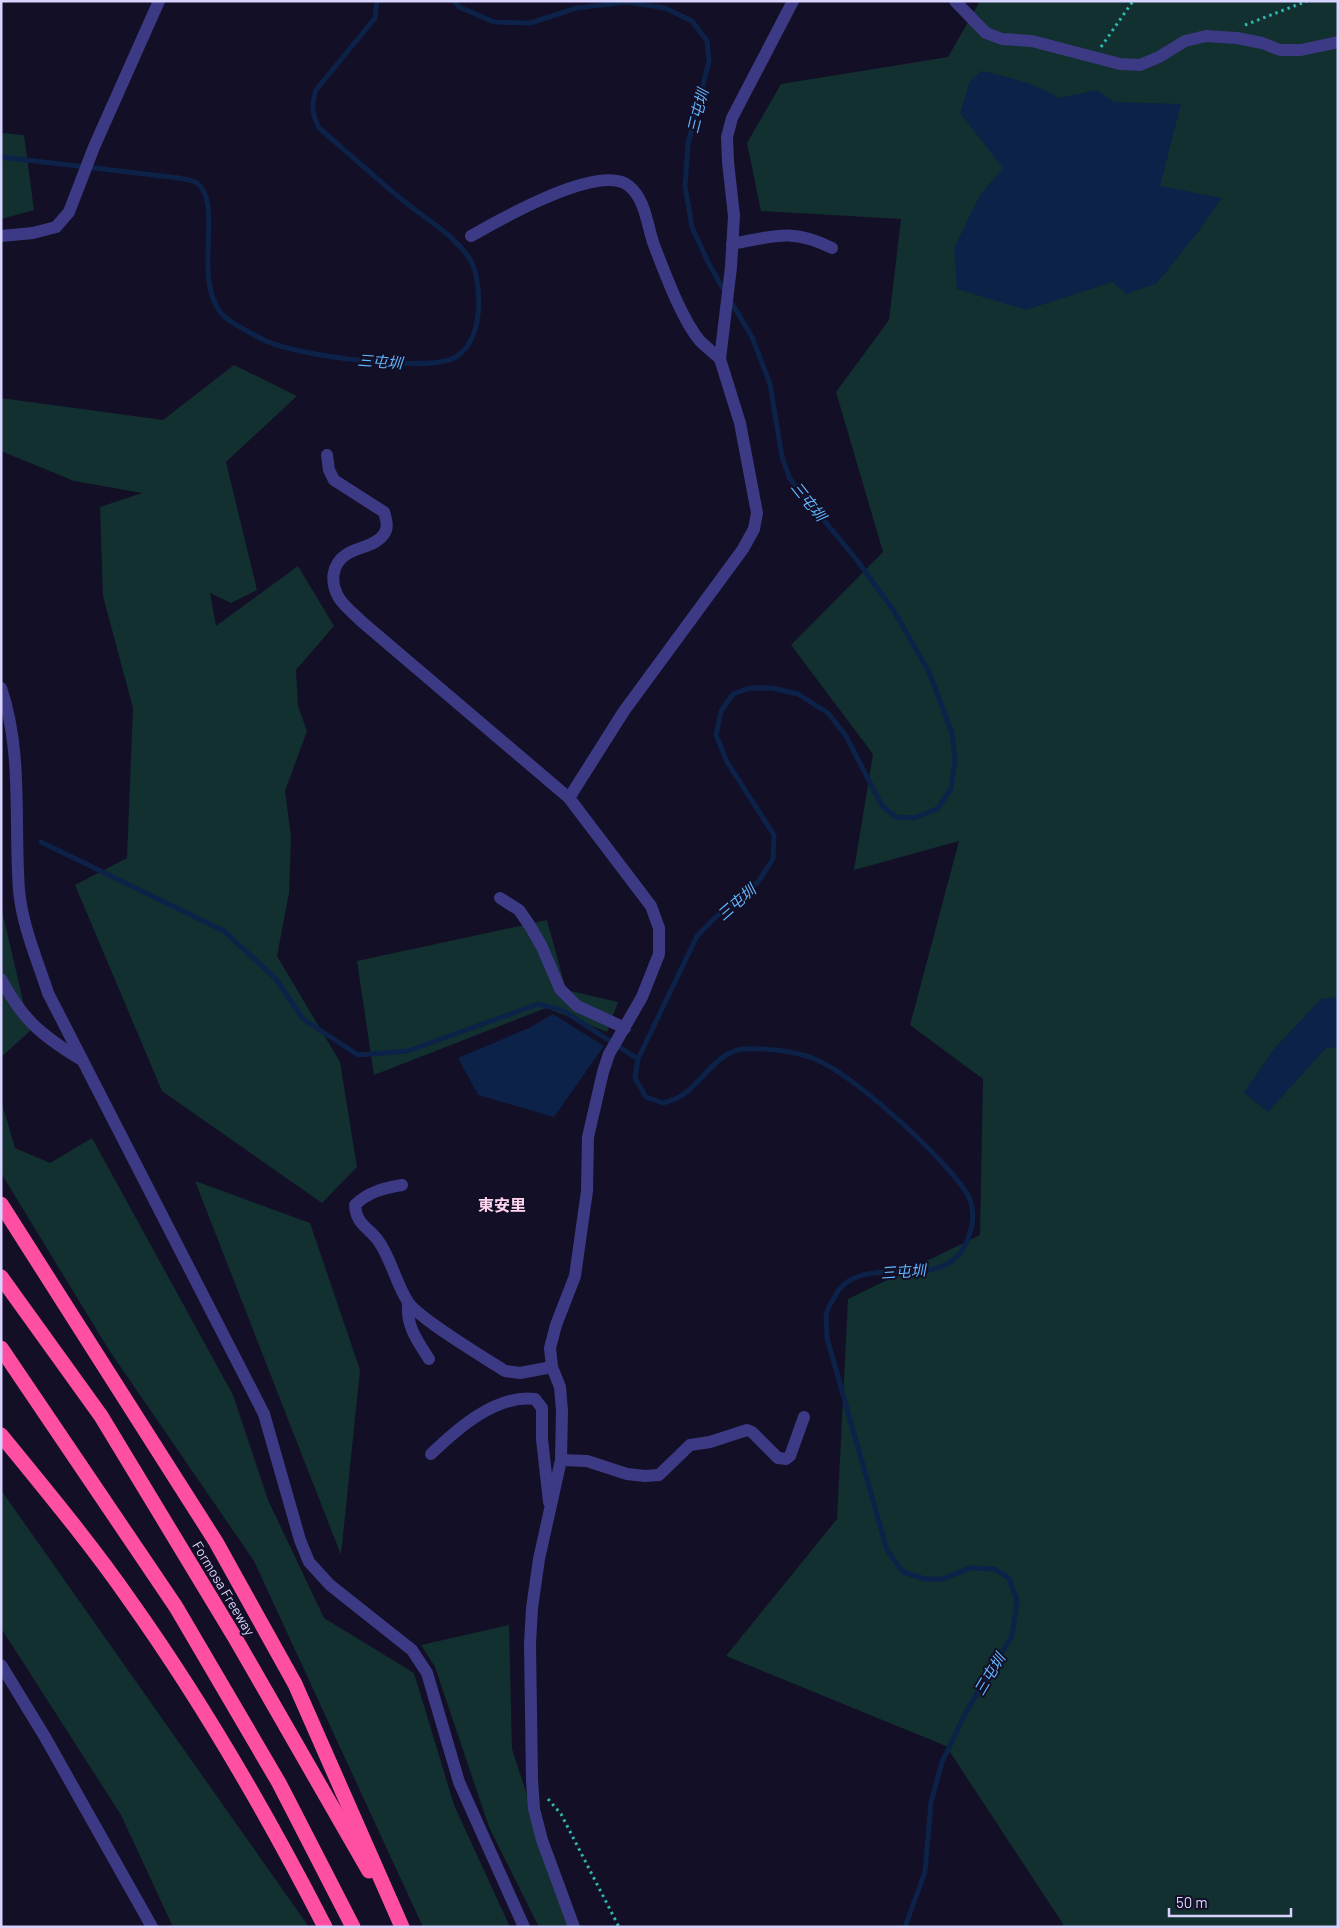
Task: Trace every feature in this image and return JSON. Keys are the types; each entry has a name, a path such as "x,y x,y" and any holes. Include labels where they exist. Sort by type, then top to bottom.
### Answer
{"highway":[{"path":"1,1204 216,1542 276,1650 299,1692 401,1927"},
{"name":"Formosa Freeway","path":"1,1277 101,1416 234,1636 401,1927"},
{"path":"1,1348 176,1607 279,1783 353,1927"},
{"path":"1,1436 51,1495 130,1599 259,1803 325,1927"}],"street":[{"path":"1,236 33,234 56,227 69,212 94,147 159,1"},
{"path":"568,798 624,711 743,549 754,529 757,512 740,423 720,359 732,267 734,216 728,162 730,128 732,118 793,1"},
{"path":"955,1 986,33 1002,39 1032,42 1120,64 1140,65 1185,41 1206,36 1262,42 1280,50 1301,50 1338,42"},
{"path":"471,236 519,209 567,189 612,180 628,185 639,198 654,243 678,302 700,340 720,359"},
{"path":"732,244 788,234 811,238 832,248"},
{"path":"327,455 329,470 334,480 384,512 387,523 384,534 369,545 346,554 335,565 333,582 339,599 568,798 651,906 659,928 659,954 642,997 609,1054 590,1128 582,1233 575,1276 550,1348 552,1367 560,1387 562,1412 561,1460 540,1559 532,1608 530,1644 532,1790 534,1809 542,1840 574,1927"},
{"path":"1,688 9,709 17,799 19,891 24,923 48,993 80,1059 264,1414 300,1540 309,1562 330,1585 412,1650 428,1673 459,1782 524,1927"},
{"path":"500,898 519,910 530,926 542,947 560,989 577,1006 625,1028"},
{"path":"1,979 15,1005 37,1030 80,1059"},
{"path":"402,1185 384,1188 362,1197 355,1205 356,1216 361,1225 377,1239 408,1303 425,1317 505,1370 520,1373 552,1367"},
{"path":"408,1303 407,1315 411,1331 429,1359"},
{"path":"431,1454 456,1430 490,1410 522,1397 535,1399 542,1408 542,1439 550,1514"},
{"path":"561,1460 587,1461 627,1474 659,1475 690,1445 710,1442 747,1430 752,1432 778,1458 786,1460 790,1456 804,1417"},
{"path":"1,1665 45,1737 152,1927"}],"path":[{"path":"1094,58 1133,1"},
{"path":"1243,26 1262,21 1307,1"},
{"path":"532,1790 548,1798 561,1814 619,1927"}],"green space":[{"path":"980,1 1338,1 1338,1927 1065,1927 946,1746 726,1656 837,1519 848,1299 980,1235 983,1079 910,1025 959,841 854,870 873,754 791,645 883,552 836,392 889,320 901,219 761,211 747,143 781,84 948,57"},
{"path":"1,133 24,135 34,210 1,219"},
{"path":"234,365 297,396 226,462 257,590 231,603 210,593 216,626 298,566 334,626 296,670 298,706 307,731 285,791 291,837 289,893 277,956 340,1062 357,1167 322,1203 162,1091 75,885 127,858 133,708 103,596 100,507 142,493 74,481 1,451 1,398 163,420"},
{"path":"1,906 30,1031 1,1057"},
{"path":"547,920 566,990 618,1002 607,1032 546,1008 374,1075 357,961"},
{"path":"1,1100 15,1148 50,1163 92,1138 233,1395 268,1500 324,1618 414,1673 454,1805 510,1927 423,1927 254,1561 109,1350 1,1173"},
{"path":"195,1181 310,1223 360,1370 341,1555"},
{"path":"1,1490 309,1927 173,1927 121,1815 1,1628"},
{"path":"509,1625 512,1749 570,1927 539,1927 489,1827 435,1667 421,1645"}],"water":[{"path":"981,71 1021,81 1059,98 1097,90 1114,102 1181,104 1160,186 1222,198 1198,232 1157,283 1127,294 1112,282 1026,310 957,289 954,248 980,195 1003,168 960,113 970,81"},
{"path":"1338,997 1338,1048 1326,1048 1268,1112 1244,1093 1273,1050 1321,999"},
{"path":"553,1014 604,1046 554,1117 478,1095 458,1058 529,1028"}],"waterway":[{"name":"三屯圳","path":"1,157 179,178 197,183 205,193 208,207 208,262 213,298 224,316 266,341 304,352 357,360 410,363 432,363 449,360 456,357 466,348 473,336 477,322 479,310 478,289 472,263 459,245 442,229 405,202 319,128 314,114 313,100 316,90 375,18 377,1"},
{"name":"三屯圳","path":"454,1 459,7 494,22 530,23 577,8 627,2 665,8 692,21 707,41 709,61 688,144 685,186 692,227 709,264 725,292"},
{"name":"三屯圳","path":"730,300 752,337 770,384 782,457 790,479 856,559 894,611 929,672 952,733 955,760 951,789 937,809 914,818 896,817 882,806 846,736 828,713 798,694 772,688 750,688 733,694 721,711 716,735 727,762 774,835 773,859 758,882 720,913 697,936 638,1059 635,1078 646,1097 663,1103 684,1094 711,1067 734,1051 769,1049 810,1057 827,1065 848,1079 894,1116 938,1158 954,1176 970,1199 973,1212 972,1225 962,1250 947,1264 928,1270 865,1274 847,1282 834,1298 826,1315 827,1338 887,1550 903,1572 925,1579 943,1579 970,1568 994,1569 1009,1578 1017,1601 1012,1636 966,1712 942,1762 931,1802 925,1872 905,1927"},
{"path":"41,842 224,931 276,979 303,1019 358,1055 408,1051 538,1004 562,1010 638,1059"}],"district":[{"name":"東安里","path":"502,1204"}]}
